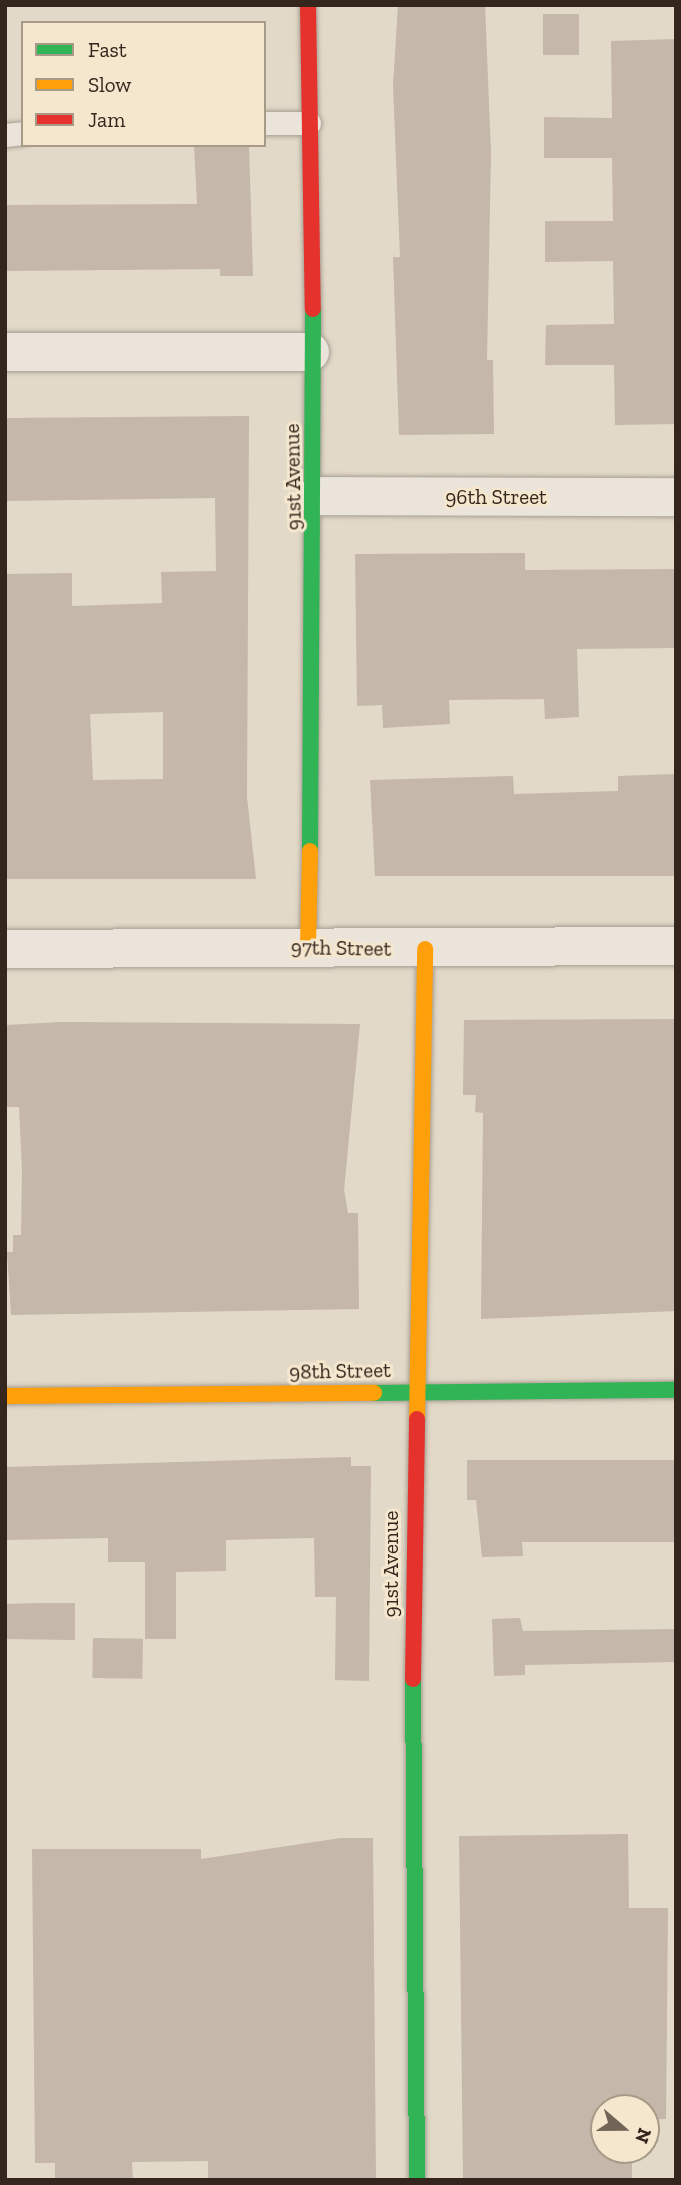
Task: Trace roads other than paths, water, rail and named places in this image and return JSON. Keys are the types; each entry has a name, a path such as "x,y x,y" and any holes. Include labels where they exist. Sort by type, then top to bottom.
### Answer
{"street":[{"name":"91st Avenue","path":"308,5 310,352 316,496 308,947"},
{"path":"5,352 310,352"},
{"name":"96th Street","path":"316,496 676,497"},
{"name":"97th Street","path":"5,949 676,946"},
{"name":"91st Avenue","path":"417,2180 414,1392 425,949"},
{"name":"98th Street","path":"5,1396 676,1390"}],"lane":[{"path":"266,123 309,123"}]}
